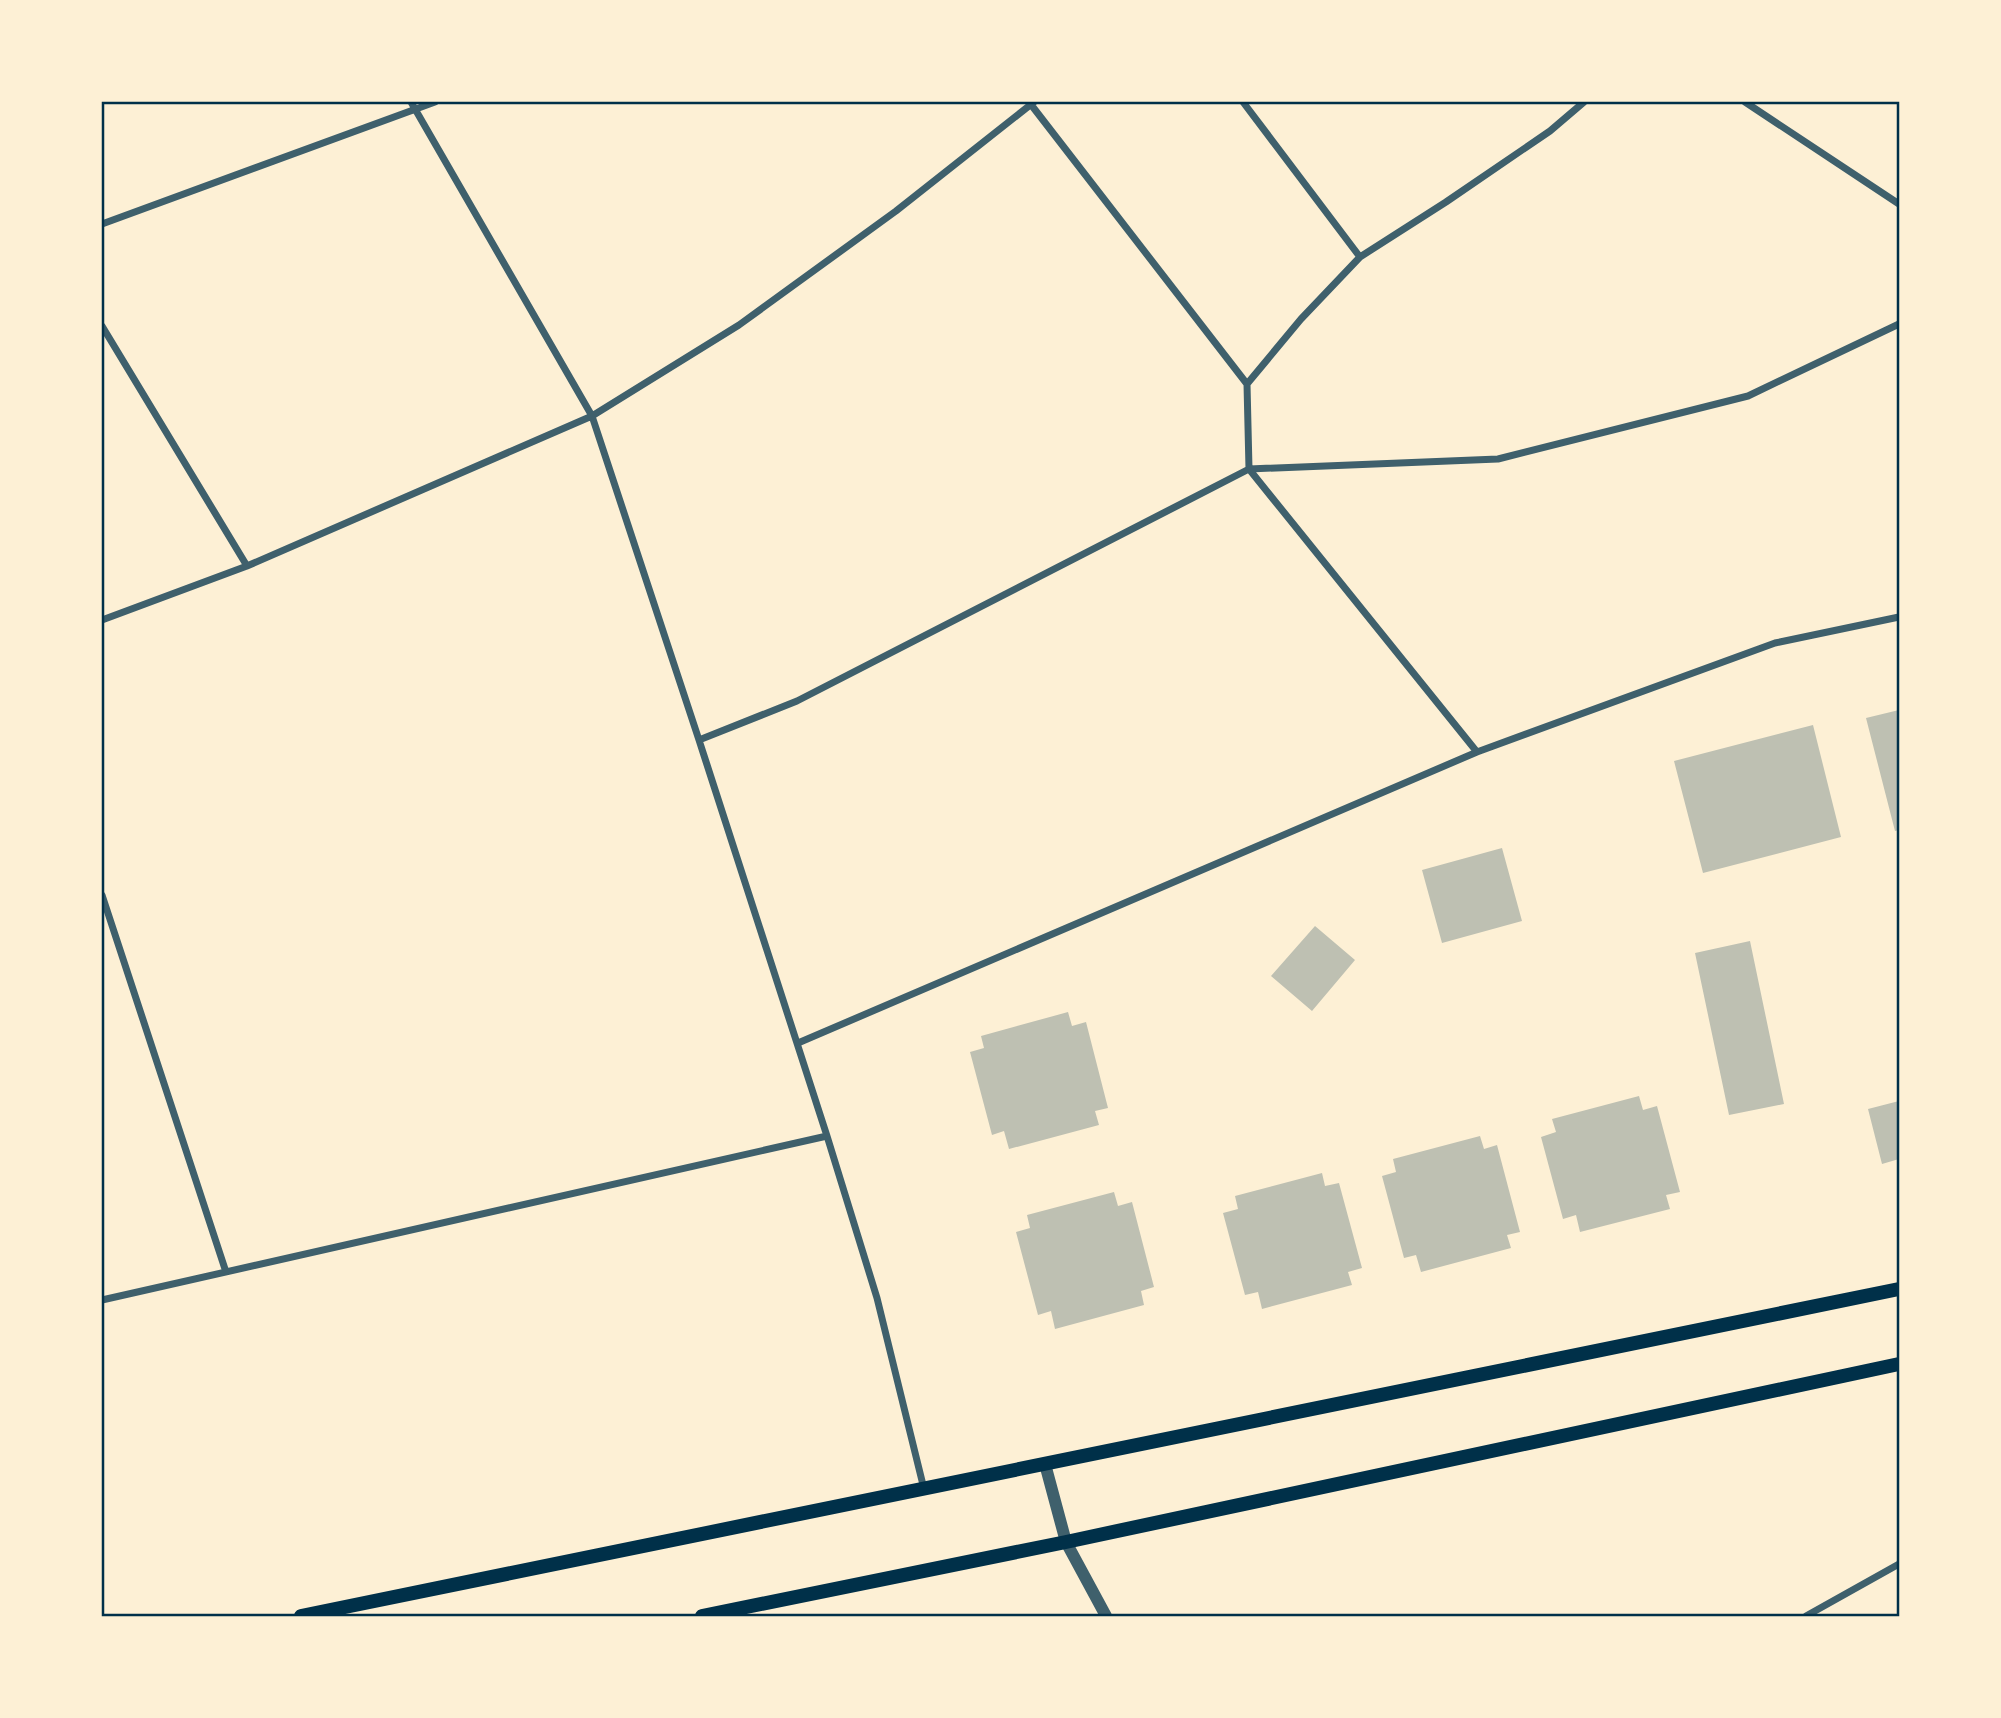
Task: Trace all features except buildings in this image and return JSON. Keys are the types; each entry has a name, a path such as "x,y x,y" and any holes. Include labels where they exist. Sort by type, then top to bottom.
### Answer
{"main road":[{"path":"300,1616 1899,1289"},
{"path":"702,1616 1066,1542 1899,1364"}],"street":[{"path":"102,224 413,105 435,102"},
{"path":"102,620 247,565 592,416 739,325 896,211 1031,102 1247,384 1249,469 1477,752"},
{"path":"1243,102 1360,257"},
{"path":"1247,384 1301,319 1360,257 1550,131 1584,102"},
{"path":"1745,102 1899,204"},
{"path":"413,105 592,416 827,1136 877,1298 925,1489"},
{"path":"699,740 797,701 1249,469 1498,459 1748,396 1899,324"},
{"path":"102,326 247,565"},
{"path":"797,1043 1477,752 1775,643 1899,617"},
{"path":"102,895 226,1272"},
{"path":"102,1300 827,1136"},
{"path":"1045,1464 1066,1542 1106,1616"},
{"path":"1806,1616 1899,1564"}]}
